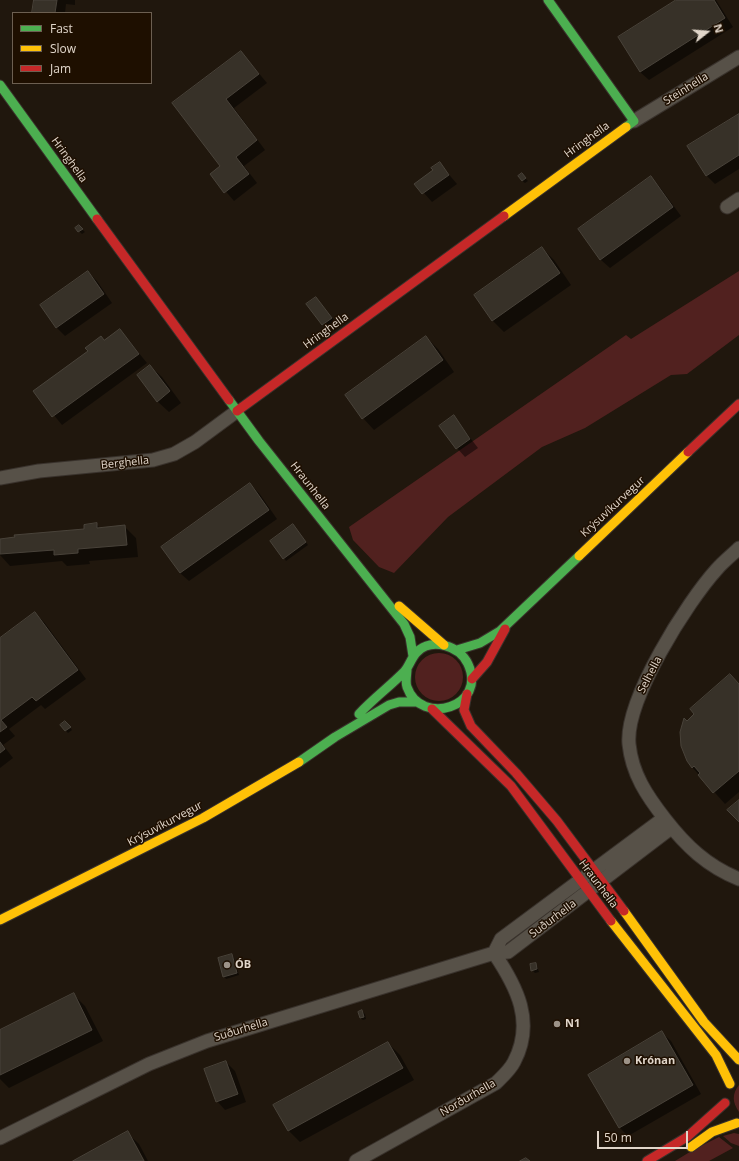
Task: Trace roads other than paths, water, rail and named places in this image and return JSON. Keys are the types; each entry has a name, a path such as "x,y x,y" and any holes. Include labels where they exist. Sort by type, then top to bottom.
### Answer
{"street":[{"path":"548,0 634,121"},
{"name":"Steinhella","path":"634,121 739,57"},
{"name":"Hringhella","path":"0,85 237,411 634,121"},
{"path":"727,207 739,200"},
{"name":"Krýsuvíkurvegur","path":"472,679 487,662 506,629 535,598 739,404"},
{"name":"Berghella","path":"0,478 39,471 152,460 174,454 195,442 237,411"},
{"name":"Hraunhella","path":"237,411 408,631 413,656"},
{"name":"Selhella","path":"739,548 717,568 679,621 638,697 631,719 629,743 633,768 643,790 667,823 699,857 714,868 739,879"},
{"name":"Hraunhella","path":"365,575 444,645"},
{"name":"Krýsuvíkurvegur","path":"457,650 478,645 506,629"},
{"path":"444,645 457,650 468,662 472,679 467,694 459,703 444,710 432,709 417,702 407,686 407,668 413,656 427,646 444,645"},
{"name":"Krýsuvíkurvegur","path":"335,737 407,668"},
{"name":"Hraunhella","path":"467,694 464,710 471,726 516,773 557,821 603,881 704,1022 728,1050 739,1060"},
{"name":"Krýsuvíkurvegur","path":"0,920 140,851 203,818 301,760 335,737 389,705 406,701 417,702"},
{"name":"Hraunhella","path":"432,709 511,786 652,975 716,1055 727,1093 729,1114 738,1123"},
{"path":"579,879 667,823"},
{"path":"589,892 667,823"},
{"name":"Suðurhella","path":"494,953 501,940 579,879"},
{"name":"Suðurhella","path":"0,1138 149,1064 207,1041 494,953 508,952 589,892"},
{"name":"Norðurhella","path":"356,1161 496,1083 514,1064 521,1045 524,1026 520,1000 509,975 494,953"},
{"path":"647,1161 687,1137 727,1093 739,1077"},
{"path":"682,1152 712,1132 738,1123"}],"place":[{"name":"ÓB","path":"227,965"},
{"name":"N1","path":"557,1024"},
{"name":"Krónan","path":"627,1061"}]}
